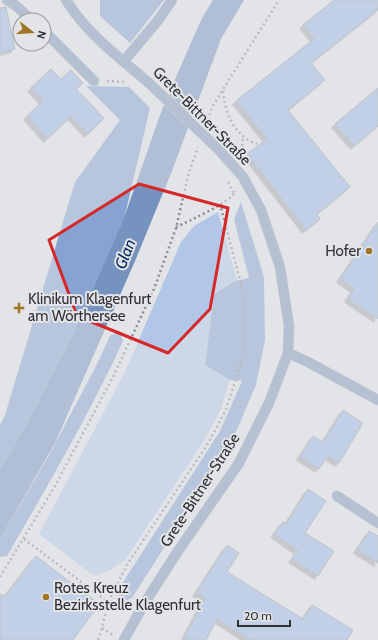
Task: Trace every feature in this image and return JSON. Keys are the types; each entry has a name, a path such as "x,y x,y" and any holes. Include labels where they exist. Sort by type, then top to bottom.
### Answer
{"street":[{"path":"7,0 23,12"},
{"name":"Grete-Bittner-Straße","path":"66,0 96,36 149,83 218,149 243,177 261,210 280,267 289,326 288,353 270,403 239,463 178,551 144,604 124,640"},
{"path":"124,61 159,19 172,0"},
{"path":"52,39 94,81"},
{"path":"288,353 306,361 378,400"},
{"path":"337,496 378,523"}],"path":[{"path":"208,121 212,107 279,0"},
{"path":"94,81 131,82"},
{"path":"223,90 225,106 230,121 243,137 257,144"},
{"path":"0,577 55,486 114,375 154,289 176,228 188,176 200,142"},
{"path":"176,228 235,194"},
{"path":"98,640 108,602 128,563 207,445 225,412 238,373 244,347 245,314 241,284 220,204"},
{"path":"24,539 108,602"}],"highlighted area":[{"path":"139,184 228,208 210,309 168,353 77,316 49,240"}],"shaded area":[{"path":"100,0 164,0 130,43 100,16"},
{"path":"86,86 129,87 150,108 125,215 71,338 25,427 0,469 0,425 5,415 75,182 120,120"},
{"path":"241,202 264,277 265,340 256,385 233,439 132,598 123,602 120,600 118,590 220,431 242,381 230,380 205,365 214,294 235,281 249,278 234,219"},
{"path":"218,212 237,280 214,294 205,365 230,380 221,409 205,439 125,560 111,570 94,576 39,534 124,374 181,242 194,226"},
{"path":"119,331 123,341 82,423 7,556 0,557 0,539 48,457 96,366 110,336"}],"water":[{"name":"Glan","path":"213,0 244,0 221,39 172,171 135,261 55,443 0,539 0,469 25,427 71,338 125,215 160,115 202,18"}],"building":[{"path":"334,0 378,0 378,10 311,63 325,80 288,110 350,187 317,214 320,219 306,230 247,154 267,139 236,101 314,39 303,25"},
{"path":"6,7 12,35 12,50 0,53 0,8"},
{"path":"51,69 61,79 71,70 83,83 76,89 104,118 88,134 71,116 47,139 27,116 43,101 31,88"},
{"path":"378,88 378,126 354,146 335,124"},
{"name":"Hofer","path":"378,222 378,319 348,299 354,289 340,279"},
{"path":"343,410 363,423 339,463 328,456 319,469 300,457 313,436 323,442"},
{"path":"308,489 326,501 305,533 334,551 318,576 292,559 298,551 274,534 283,522 286,524"},
{"path":"369,531 378,536 378,563 357,550"},
{"path":"227,545 239,553 227,572 303,619 312,605 353,630 347,640 250,640 217,619 206,640 183,640 205,598 196,593"},
{"name":"Rotes Kreuz Bezirksstelle Klagenfurt","path":"36,556 99,604 73,640 0,640 0,594 5,596"}],"place":[{"name":"Hofer","path":"369,251"},
{"name":"Klinikum Klagenfurt am Wörthersee","path":"19,308"},
{"name":"Rotes Kreuz Bezirksstelle Klagenfurt","path":"46,597"}]}
